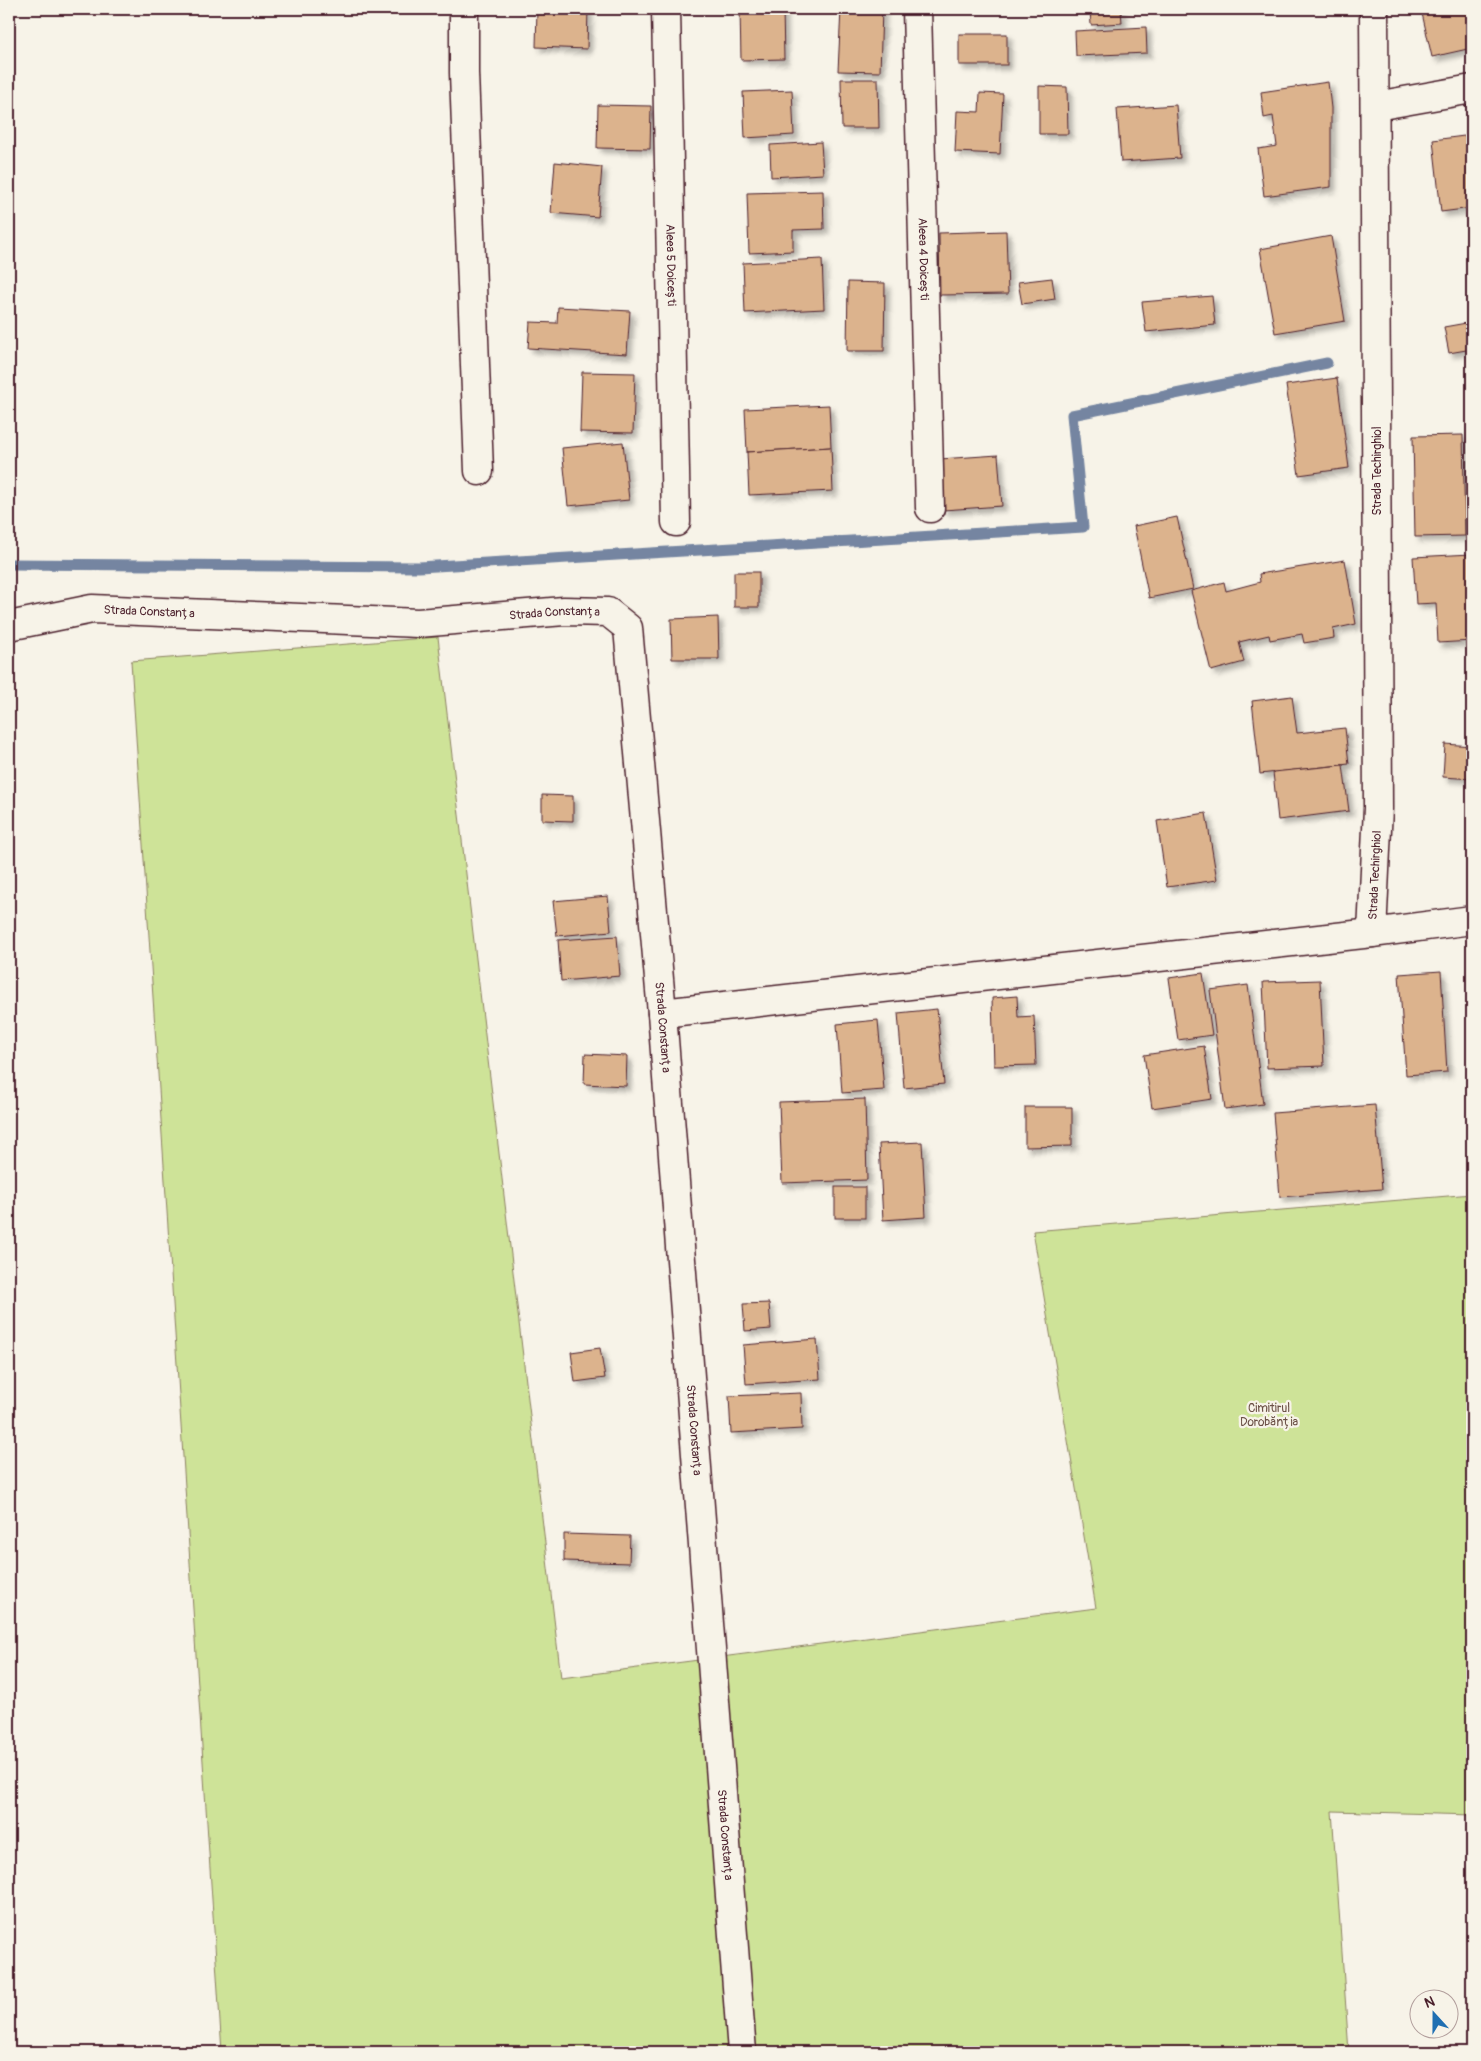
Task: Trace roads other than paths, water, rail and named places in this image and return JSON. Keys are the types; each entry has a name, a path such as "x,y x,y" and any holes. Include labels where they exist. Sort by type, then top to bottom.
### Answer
{"street":[{"path":"464,9 464,73 479,471"},
{"name":"Aleea 5 Doicești","path":"666,9 676,522"},
{"name":"Aleea 4 Doicești","path":"917,9 930,508"},
{"name":"Strada Techirghiol","path":"1372,933 1378,808 1376,106 1374,9"},
{"path":"1376,106 1472,89"},
{"name":"Strada Constanța","path":"9,626 92,609 418,622 564,611 608,612 628,628 662,1013 742,2052"},
{"path":"662,1013 1372,933 1472,920"}],"waterway":[{"path":"9,564 419,567 1083,527 1072,415 1327,363"}],"park label":[{"name":"Cimitirul Dorobănția","path":"1269,1415"}]}
